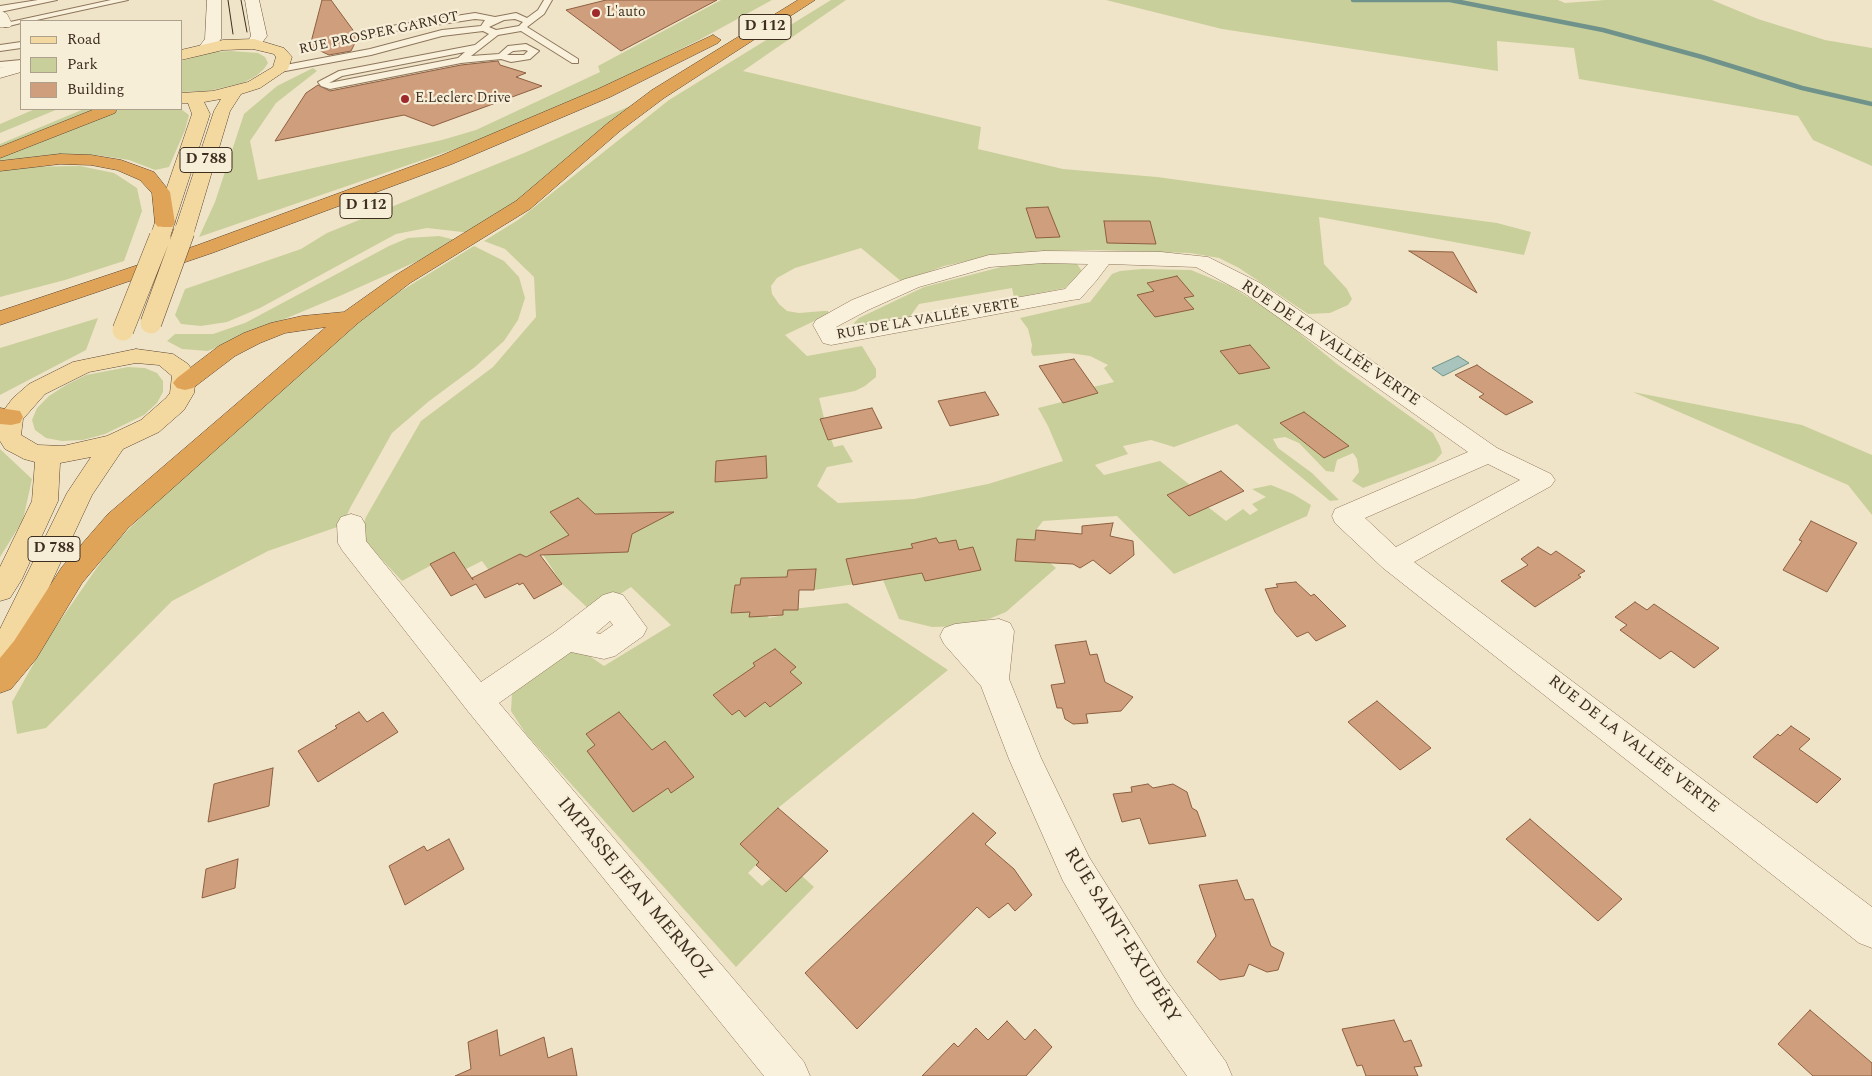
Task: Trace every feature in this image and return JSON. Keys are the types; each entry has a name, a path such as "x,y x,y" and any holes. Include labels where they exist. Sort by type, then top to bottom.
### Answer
{"highway":[{"name":"D 112","path":"0,318 205,249 446,160 604,93 715,40 783,0"},
{"name":"D 112","path":"0,334 98,302 374,203 550,133 721,53 808,0"},
{"path":"0,680 26,650 72,575 118,520 350,318 404,278 523,205 621,122 658,94 721,53"},
{"path":"0,141 75,110"},
{"path":"0,153 107,110"},
{"path":"0,166 60,158 91,160 121,165 147,176 161,192 162,230"},
{"path":"0,305 105,275 346,198"},
{"path":"185,384 227,351 252,338 279,328 302,323 350,318"}],"main road":[{"path":"182,55 206,48 254,44 274,49 282,63 254,85 234,91 188,98"},
{"name":"D 788","path":"153,357 151,323 184,232 222,111 234,91"},
{"name":"D 788","path":"98,362 123,330 162,230 201,114 188,98"},
{"path":"136,356 164,359 180,369 185,384 182,393 165,415 142,430 114,443 80,453 48,455 33,453 14,443 9,436 6,416 38,389 58,377 98,362 136,356"},
{"name":"D 788","path":"0,660 80,492 114,443"},
{"name":"D 788","path":"0,590 12,571 45,502 48,455"}],"street":[{"path":"206,48 213,39 214,0"},
{"path":"252,0 259,36 254,44"},
{"name":"RUE DE LA VALLÉE VERTE","path":"1103,257 1089,277 1072,294 831,338 824,325 860,305 912,283 989,261 1044,256 1103,257 1201,261 1252,288 1488,454 1542,480 1393,561"},
{"name":"RUE DE LA VALLÉE VERTE","path":"1488,454 1344,516 1393,561 1872,930"},
{"name":"IMPASSE JEAN MERMOZ","path":"351,524 352,543 478,701 790,1076"},
{"path":"478,701 566,638"},
{"name":"RUE SAINT-EXUPÉRY","path":"994,679 1024,759 1076,869 1150,990 1212,1076"}],"lane":[{"path":"0,9 53,0"},
{"path":"2,18 124,0"},
{"path":"487,23 516,16 543,0"},
{"path":"461,60 496,33 525,25 541,12 548,0"},
{"path":"376,31 475,16 487,23 496,33"},
{"path":"516,16 537,38 575,61"},
{"name":"RUE PROSPER GARNOT","path":"282,63 371,52 487,23"},
{"path":"477,47 339,74 323,82 330,86 461,60 502,56 511,59 527,57 534,51 526,47 537,38"},
{"path":"0,48 20,45"}],"green space":[{"path":"721,0 772,0 701,39 621,79 475,142 199,237 215,202 244,114 277,86 313,68 317,71 276,103 250,141 258,180 442,140 476,130 600,72 598,66"},
{"path":"831,0 846,0 743,71 981,127 978,149 1063,169 1157,177 1497,223 1531,232 1524,255 1319,217 1324,264 1347,289 1352,299 1348,305 1330,313 1308,314 1239,268 1219,258 1190,253 1094,250 1042,251 991,256 944,266 902,282 861,248 795,268 777,278 771,286 772,294 787,311 799,313 828,311 829,314 785,335 807,356 862,346 876,369 876,377 865,386 855,391 819,398 824,418 820,420 828,439 831,439 834,447 843,445 853,462 827,467 817,486 838,503 914,499 988,484 1063,461 1038,408 1097,393 1093,387 1114,382 1104,368 1108,365 1090,356 1069,353 1033,356 1028,329 1020,318 1090,302 1112,274 1120,271 1142,269 1191,270 1230,286 1277,315 1337,364 1433,433 1442,453 1435,461 1363,488 1352,481 1359,472 1357,459 1353,453 1337,460 1334,472 1326,471 1299,443 1285,437 1273,439 1278,448 1312,473 1339,500 1330,501 1237,424 1174,447 1151,440 1123,446 1128,454 1095,465 1104,475 1160,461 1190,485 1167,495 1189,516 1208,507 1226,521 1243,509 1250,515 1258,510 1252,504 1266,497 1252,489 1271,485 1293,494 1311,505 1307,516 1174,574 1117,516 1043,521 1036,530 1035,540 1017,539 1015,560 1049,562 1056,568 1006,612 972,626 932,627 899,619 883,580 814,590 816,569 789,570 787,577 741,578 740,585 735,585 731,613 750,612 749,616 767,615 769,618 783,615 783,610 847,603 948,670 778,808 740,844 759,862 748,873 762,886 771,878 786,892 802,876 814,887 736,967 526,734 511,711 512,694 563,652 578,648 604,666 671,625 631,587 592,612 562,584 540,550 490,572 482,561 466,569 454,553 402,581 359,535 366,517 421,421 493,367 536,317 534,277 505,249 484,241 518,220 669,100"},
{"path":"1106,0 1558,0 1565,3 1605,0 1712,0 1758,19 1825,40 1872,48 1872,166 1813,140 1798,116 1579,79 1574,48 1497,41 1498,71 1222,29"},
{"path":"213,52 258,53 265,57 268,63 256,76 243,83 208,91 182,92 182,61"},
{"path":"630,106 535,189 471,233 427,228 396,234 260,308 227,322 201,326 181,324 175,315 185,289 301,249 327,233 524,153"},
{"path":"33,110 56,110 0,133 0,124"},
{"path":"82,110 100,110 0,150 0,144"},
{"path":"119,110 182,110 189,115 185,130 169,167 155,170 129,160 96,155 62,154 0,161 0,158"},
{"path":"80,166 114,173 137,188 142,211 124,261 65,280 0,297 0,171 15,167"},
{"path":"439,236 456,240 420,260 342,295 208,351 182,349 167,341 175,334 213,334 245,323 389,246 408,238"},
{"path":"474,246 504,261 519,277 525,298 518,320 504,341 475,367 428,402 392,433 350,508 343,525 268,551 172,601 46,728 17,734 12,702 48,638 112,546 164,494 357,324 396,294"},
{"path":"1032,263 1077,264 1082,271 1065,288 1014,298 1012,288 919,304 909,318 856,327 854,323 859,318 924,287 1001,267"},
{"path":"98,318 86,350 0,395 0,348"},
{"path":"128,367 145,368 157,373 163,381 163,392 157,403 144,415 105,434 83,440 62,441 46,438 35,430 32,420 37,408 49,396 86,375"},
{"path":"1633,392 1802,425 1872,455 1872,515 1848,485"},
{"path":"0,449 32,479 23,520 0,557"}],"water":[{"path":"1458,356 1469,363 1443,376 1432,368"}],"building":[{"path":"322,0 331,0 358,37 351,51 329,55 310,46"},
{"path":"606,0 717,0 621,51 566,10"},
{"name":"E.Leclerc Drive","path":"498,61 500,65 526,73 516,77 542,86 433,126 404,115 275,141 306,93 318,85 330,91 461,65"},
{"path":"1048,207 1060,237 1036,238 1026,208"},
{"path":"1104,221 1150,221 1156,244 1107,243"},
{"path":"1409,251 1453,252 1477,293"},
{"path":"1177,276 1194,296 1184,298 1194,309 1155,317 1137,295 1154,291 1147,283"},
{"path":"1250,345 1270,368 1239,374 1220,351"},
{"path":"1074,359 1098,393 1063,403 1039,366"},
{"path":"1477,365 1533,402 1506,415 1479,397 1484,394 1455,375"},
{"path":"985,392 999,415 950,426 938,401"},
{"path":"872,408 882,428 828,440 820,419"},
{"path":"1304,412 1349,446 1324,458 1280,423"},
{"path":"766,456 767,478 715,482 716,461"},
{"path":"1221,471 1244,491 1189,516 1167,495"},
{"path":"578,498 595,514 674,512 632,534 628,552 540,555 562,584 534,599 523,583 519,585 518,583 485,598 476,584 451,596 430,564 454,552 473,580 472,578 520,554 526,557 569,535 550,512"},
{"path":"1811,521 1857,543 1827,592 1783,570 1802,541 1799,540"},
{"path":"1113,523 1110,536 1133,541 1134,555 1110,574 1093,560 1080,568 1073,564 1015,561 1017,539 1035,540 1036,530 1082,534 1082,526"},
{"path":"936,538 939,543 956,540 959,550 973,547 981,570 925,581 922,573 853,585 846,559 913,548 911,544"},
{"path":"1538,547 1551,555 1556,551 1585,571 1578,575 1581,577 1535,607 1501,581 1528,565 1521,559"},
{"path":"816,569 814,590 799,590 798,610 783,610 783,615 749,617 750,612 731,613 735,585 740,585 741,578 787,577 788,570"},
{"path":"1296,582 1311,596 1314,594 1346,626 1316,641 1308,632 1297,637 1275,612 1265,589 1278,587 1276,584"},
{"path":"1635,602 1647,610 1654,604 1719,648 1694,668 1671,651 1660,659 1620,630 1627,625 1615,617"},
{"path":"1086,641 1090,655 1097,654 1105,682 1133,697 1121,711 1086,714 1088,723 1073,724 1065,719 1062,708 1057,708 1051,685 1065,683 1055,645"},
{"path":"775,649 796,667 790,672 802,683 770,707 765,702 745,717 739,710 732,715 713,695 755,666 753,663"},
{"path":"1377,701 1431,748 1400,770 1348,722"},
{"path":"359,712 367,722 383,712 398,732 318,782 298,751 337,728 335,726"},
{"path":"619,712 652,750 665,741 694,777 671,793 668,788 633,812 587,751 595,745 586,734"},
{"path":"1791,726 1810,739 1799,749 1841,779 1817,803 1753,757 1778,734 1780,736"},
{"path":"273,768 269,806 208,822 214,784"},
{"path":"1148,784 1153,788 1173,784 1187,792 1192,808 1197,811 1206,836 1149,844 1140,818 1122,822 1113,794 1132,792 1131,787"},
{"path":"778,808 828,851 786,892 756,865 759,862 740,844"},
{"path":"973,813 996,833 985,844 1014,869 1032,895 1015,911 1008,903 989,918 977,907 857,1029 805,973"},
{"path":"1530,819 1622,899 1598,921 1506,839"},
{"path":"449,839 464,869 405,905 389,866 424,846 427,851"},
{"path":"238,859 235,888 202,898 206,869"},
{"path":"1237,880 1245,900 1253,899 1271,946 1284,953 1278,970 1267,972 1249,964 1244,976 1220,980 1197,962 1216,936 1199,885"},
{"path":"1810,1010 1872,1063 1872,1076 1813,1076 1778,1044"},
{"path":"1394,1020 1404,1042 1411,1040 1422,1066 1414,1067 1418,1076 1366,1076 1362,1065 1357,1066 1342,1029"},
{"path":"1007,1021 1025,1040 1035,1029 1052,1047 1026,1076 922,1076 954,1043 958,1047 976,1028 988,1040"},
{"path":"497,1030 500,1056 544,1037 548,1058 572,1048 577,1076 455,1076 471,1069 468,1042"}],"waterway":[{"path":"1353,0 1450,0 1603,30 1702,57 1802,88 1872,104"}],"tram line":[{"path":"228,0 233,34"},
{"path":"241,0 247,32"}],"place":[{"name":"L'auto","path":"596,13"},
{"name":"E.Leclerc Drive","path":"405,99"}]}
